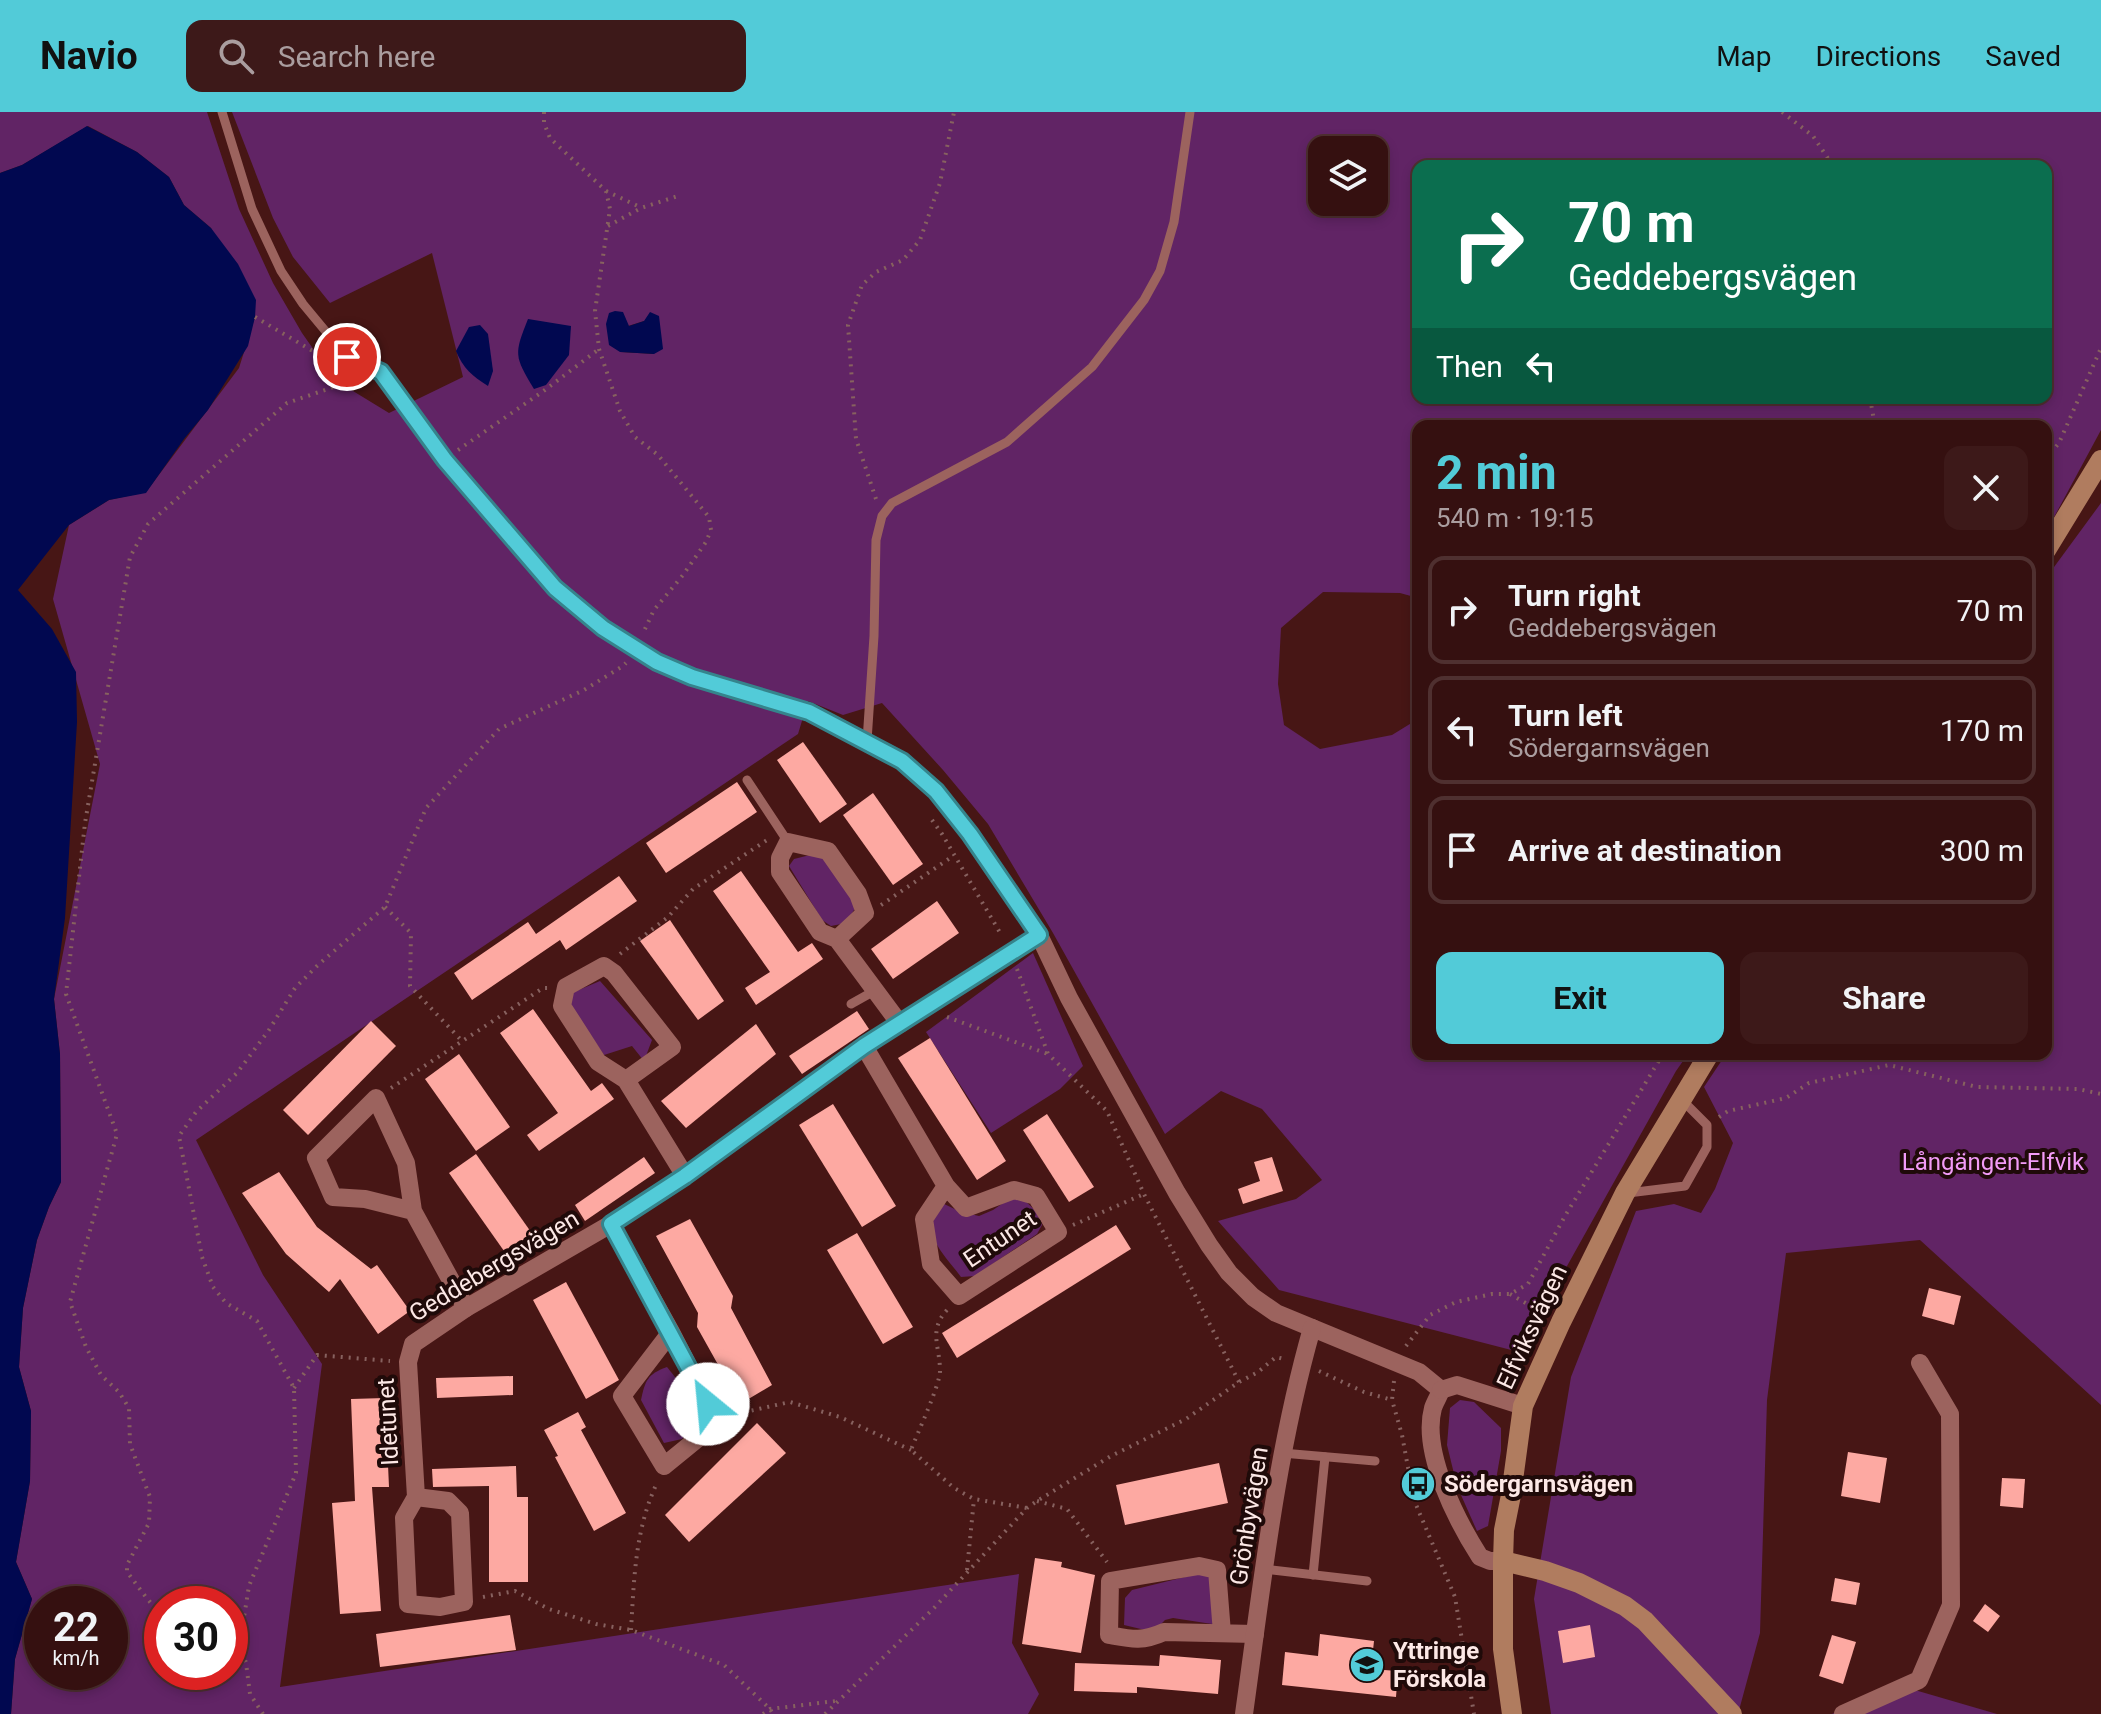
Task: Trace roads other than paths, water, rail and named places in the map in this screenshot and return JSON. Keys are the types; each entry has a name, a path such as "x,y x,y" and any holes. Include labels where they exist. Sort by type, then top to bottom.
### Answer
{"street":[{"path":"381,372 445,460 555,588 603,628 657,662 692,677 809,712 902,761 936,791 970,834 1039,935 1069,998 1177,1193 1229,1273 1253,1297 1276,1313 1419,1372 1441,1390"},
{"path":"2052,540 2101,460"},
{"path":"837,939 865,913 858,894 828,851 788,842 780,858 780,872 820,932 837,939 900,1024"},
{"name":"Geddebergsvägen","path":"410,1353 466,1308 611,1224 685,1176 864,1046 1039,935"},
{"path":"626,1080 672,1047 614,973 604,966 566,987 562,1006 598,1062 626,1080 685,1176"},
{"name":"Entunet","path":"864,1046 946,1186 966,1208 1014,1190 1036,1196 1058,1232 959,1296 931,1264 924,1219 946,1186"},
{"name":"Elfviksvägen","path":"1512,1714 1503,1649 1504,1530 1523,1406 1625,1193 1705,1060"},
{"path":"413,1211 365,1199 333,1197 316,1158 376,1098 406,1163 413,1211 466,1308"},
{"path":"611,1224 671,1332 708,1404 719,1418 664,1466 622,1396 671,1332"},
{"name":"Grönbyvägen","path":"1244,1714 1282,1453 1312,1328"},
{"name":"Idetunet","path":"410,1353 416,1497 404,1518 408,1604 440,1607 464,1602 460,1513 448,1501 416,1497"},
{"path":"1843,1714 1919,1680 1951,1605 1950,1414 1920,1363"},
{"path":"1523,1406 1457,1385 1441,1390 1433,1409 1433,1441 1439,1474 1449,1502 1480,1557 1534,1568 1579,1583 1625,1606 1645,1621 1732,1714"},
{"path":"1222,1633 1217,1570 1199,1566 1110,1581 1109,1635 1139,1640 1164,1632 1255,1634"}],"lane":[{"path":"222,112 252,209 281,271 303,304 347,357 381,372"},
{"path":"867,741 876,540 882,516 892,503 1007,442 1092,367 1144,300 1160,271 1174,222 1190,112"},
{"path":"747,780 788,842"},
{"path":"851,1004 876,990"},
{"path":"1625,1193 1685,1186 1707,1147 1707,1125 1682,1100"},
{"path":"1282,1453 1375,1461"},
{"path":"1313,1575 1325,1457"},
{"path":"1264,1569 1367,1581"}],"place":[{"name":"Södergarnsvägen","path":"1418,1484"},
{"name":"Yttringe Förskola","path":"1367,1665"}],"park label":[{"name":"Långängen-Elfvik","path":"1993,1162"}]}
